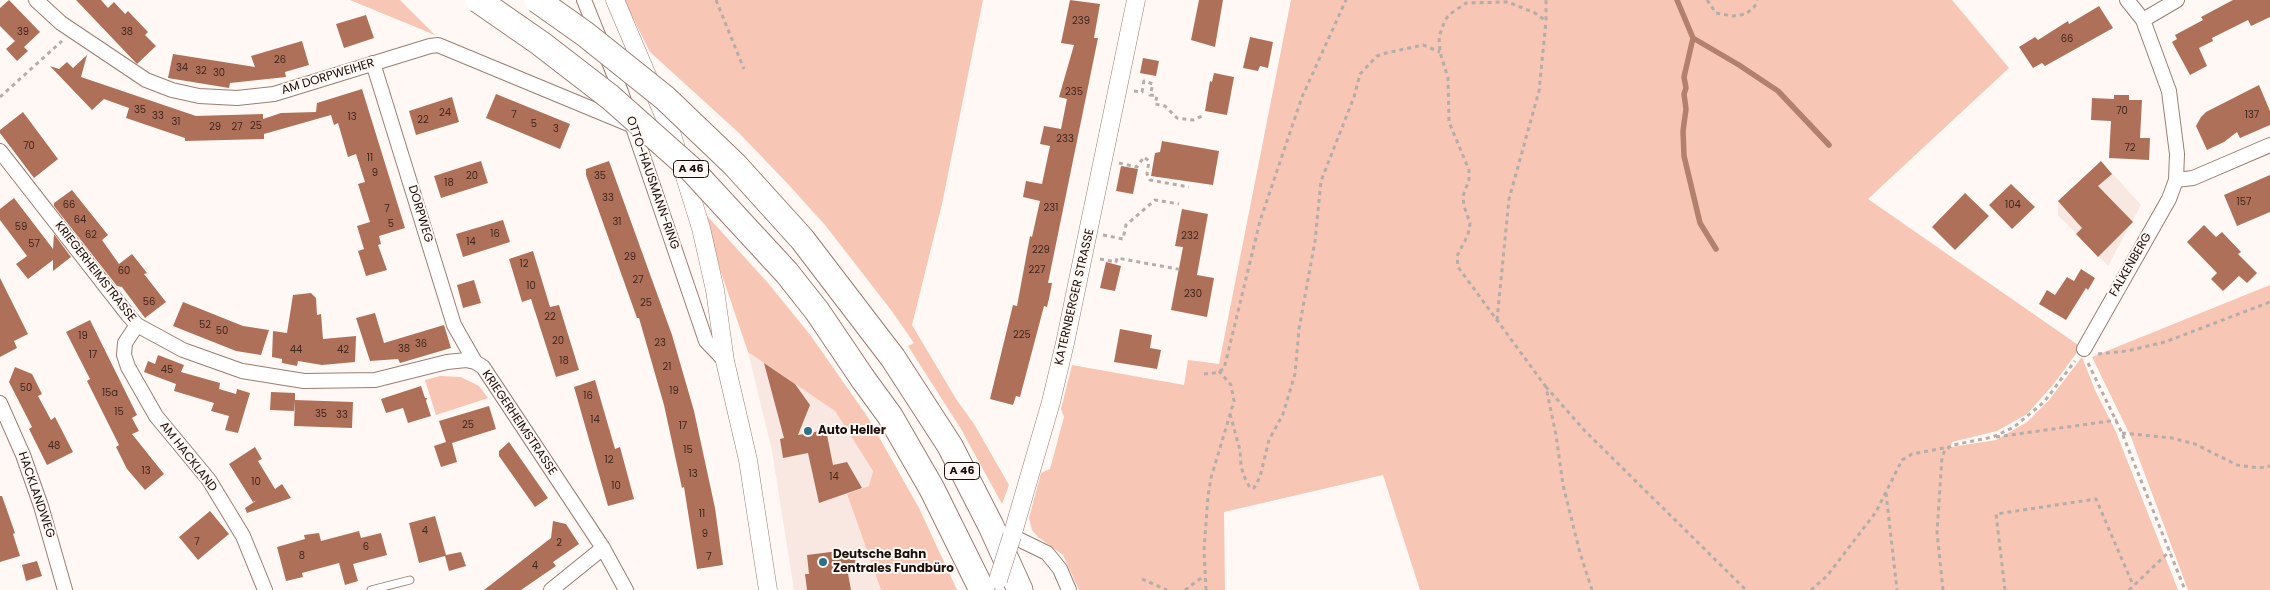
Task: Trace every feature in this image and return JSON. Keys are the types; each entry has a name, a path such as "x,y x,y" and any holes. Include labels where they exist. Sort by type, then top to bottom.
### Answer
{"highway":[{"name":"A 46","path":"478,0 540,42 610,97 691,169 787,273 818,311 890,416 932,489 982,590"},
{"name":"A 46","path":"537,0 585,34 665,98 735,165 802,239 893,358 950,446 991,526 1020,590"}],"street":[{"name":"AM DORPWEIHER","path":"36,0 73,31 146,80 172,90 199,96 237,98 274,94 430,46 444,46 632,125"},
{"name":"OTTO-HAUSMANN-RING","path":"584,0 621,92 706,341 725,361"},
{"path":"615,0 671,132 701,228 715,290 725,361 748,460 768,590"},
{"name":"KATERNBERGER STRASSE","path":"995,590 1051,402 1066,343 1136,0"},
{"name":"FALKENBERG","path":"2084,348 2169,199 2176,180 2177,154 2169,91 2143,20 2127,0"},
{"path":"2143,20 2176,0"},
{"name":"DORPWEG","path":"373,63 454,325 475,362"},
{"path":"2176,180 2193,178 2270,145"},
{"name":"KRIEGERHEIMSTRASSE","path":"0,151 137,326 183,350 242,370 304,381 375,380 447,362 466,360 475,362 483,367 603,548 626,590"},
{"name":"AM HACKLAND","path":"137,326 125,343 124,355 128,367 156,416 208,480 243,536 265,590"},
{"name":"HACKLANDWEG","path":"0,403 23,455 41,506 65,590"},
{"path":"1012,536 1047,553 1056,564 1069,590"},
{"path":"551,590 603,548"}],"lane":[{"path":"371,590 410,580"}],"path":[{"path":"716,0 744,69"},
{"path":"1204,374 1224,368 1260,221 1302,97 1346,0"},
{"path":"1497,320 1509,199 1539,91 1546,21 1546,0"},
{"path":"1707,0 1716,13 1733,16 1746,14 1755,6 1758,0"},
{"path":"1546,21 1535,13 1508,2 1466,3 1450,14 1445,20 1439,37 1440,52 1448,78 1449,122 1468,170 1469,180 1463,196 1464,206 1470,223 1468,235 1457,256 1458,268 1546,388 1592,438 1746,590"},
{"path":"0,97 73,31"},
{"path":"1230,414 1240,450 1244,476 1250,488 1254,488 1258,482 1269,440 1282,414 1295,374 1299,329 1315,241 1321,181 1354,97 1360,74 1377,56 1386,53 1423,45 1440,52"},
{"path":"1119,88 1142,92 1144,81 1153,84 1150,95 1157,96 1155,104 1165,106 1177,118 1193,120 1204,115"},
{"path":"1104,160 1137,167 1144,158 1149,161 1147,174 1150,180 1189,188"},
{"path":"1122,239 1126,225 1155,200 1179,204"},
{"path":"1116,262 1117,258 1183,270"},
{"path":"2084,348 2101,354 2149,346 2165,342 2270,302"},
{"path":"2084,348 2091,372 2117,420 2186,590"},
{"path":"1993,437 2014,427 2044,402 2084,348"},
{"path":"1206,590 1204,576 1208,496 1211,478 1234,401 1231,385 1219,371"},
{"path":"1546,388 1556,435 1563,485 1580,553 1592,590"},
{"path":"1811,590 1827,576 1876,512 1902,460 1917,453 1993,437 2117,420"},
{"path":"2122,433 2172,438 2195,444 2237,465 2259,468 2270,466"},
{"path":"1942,590 1937,532 1942,457 1949,447"},
{"path":"1886,492 1897,590"},
{"path":"2005,590 1996,514 2096,499 2133,586"},
{"path":"2129,590 2170,551"},
{"path":"1185,590 1204,576"},
{"path":"1142,579 1167,590"}],"shaded area":[{"path":"350,0 400,0 435,35"},
{"path":"624,0 983,0 942,204 912,325 956,399 974,424 1009,485 1002,504 961,429 908,346 914,343 891,310 825,225 788,184 739,133 650,52"},
{"path":"1291,0 1952,0 2009,68 1868,199 2081,347 2052,386 2027,414 1997,431 1952,442 1951,447 1996,440 2027,422 2049,400 2082,357 2095,390 2116,432 2178,590 1420,590 1383,475 1224,512 1225,590 1079,590 1063,555 1038,537 1032,530 1029,518 1041,473 1050,469 1064,417 1061,409 1072,365 1184,385 1188,360 1219,364"},
{"path":"2101,161 2141,205 2108,266 2058,215 2058,201"},
{"path":"699,207 768,283 811,336 867,416 919,508 957,590 881,590 847,494 869,486 873,471 835,411 748,352"},
{"path":"2270,285 2270,590 2188,590 2131,437 2092,357"},
{"path":"748,352 835,411 873,471 869,486 847,494 881,590 794,590 772,451"},
{"path":"440,376 461,377 479,386 488,398 436,415 425,380"}],"building":[{"path":"9,0 40,32 24,47 28,51 17,61 6,49 15,41 0,26 0,8"},
{"path":"76,0 101,0 108,8 114,2 125,14 128,11 148,32 145,35 156,46 137,64"},
{"path":"1070,0 1100,4 1094,38 1098,38 1048,283 1052,283 1047,307 1044,306 1020,397 1016,396 1013,405 990,399 1013,305 1017,306 1030,236 1032,237 1040,201 1023,197 1026,181 1042,184 1050,146 1040,144 1044,126 1061,129 1067,99 1059,97 1074,45 1061,43"},
{"path":"1199,0 1223,0 1215,47 1191,40"},
{"path":"2233,0 2270,0 2270,17 2251,26 2248,20 2212,38 2213,41 2199,48 2207,66 2190,75 2172,42 2177,39 2175,35 2203,20 2201,17"},
{"path":"2099,6 2113,28 2045,66 2042,63 2033,68 2019,47 2035,37 2038,40 2068,21 2069,24"},
{"path":"366,15 374,38 344,48 336,24"},
{"path":"1250,37 1273,42 1268,68 1260,66 1258,71 1243,68"},
{"path":"302,41 309,65 285,72 286,77 230,83 229,88 168,78 173,54 255,67 251,56"},
{"path":"87,55 81,77 196,116 263,114 263,119 281,113 316,112 317,103 362,89 405,228 379,236 381,244 378,245 387,270 366,276 358,251 364,249 357,226 370,222 358,184 365,182 356,154 348,157 338,123 334,125 331,115 264,134 264,139 185,141 185,138 126,118 129,108 104,99 92,110 50,66 59,69 67,62 73,68"},
{"path":"1143,58 1159,61 1156,76 1140,73"},
{"path":"1214,73 1234,77 1227,115 1205,111 1210,81 1212,82"},
{"path":"2259,85 2270,111 2270,125 2240,138 2237,132 2224,142 2207,150 2196,126 2201,117 2206,112"},
{"path":"496,94 570,124 560,149 486,118"},
{"path":"2114,95 2129,95 2129,100 2142,100 2140,138 2150,138 2149,160 2109,158 2111,121 2091,120 2092,98 2114,99"},
{"path":"452,97 459,122 416,135 409,111"},
{"path":"23,112 58,159 34,178 0,133 0,130"},
{"path":"1162,141 1219,151 1213,185 1151,176 1155,153 1160,152"},
{"path":"481,161 488,183 441,198 434,176"},
{"path":"609,161 672,335 694,411 715,508 723,565 697,569 684,487 682,488 664,405 639,318 637,318 586,175 586,169"},
{"path":"2101,161 2112,174 2098,186 2133,222 2098,257 2076,234 2082,228 2058,201"},
{"path":"1121,166 1138,169 1133,194 1116,191"},
{"path":"2270,175 2270,212 2237,226 2224,195"},
{"path":"2011,184 2035,207 2012,229 1989,205"},
{"path":"72,190 108,235 102,240 119,264 132,254 147,273 144,274 166,302 145,318 122,287 117,286 54,206 54,203"},
{"path":"1965,193 1989,216 1955,250 1932,227"},
{"path":"14,198 53,249 54,234 71,257 53,271 53,260 28,279 16,264 27,256 0,220 0,209"},
{"path":"1182,209 1208,214 1197,275 1214,278 1207,317 1171,310 1183,247 1175,246"},
{"path":"503,220 510,242 463,257 456,234"},
{"path":"2204,225 2216,237 2222,232 2241,252 2238,254 2257,273 2247,283 2239,276 2223,291 2211,279 2217,273 2187,242"},
{"path":"533,251 550,307 559,305 579,370 556,377 531,299 522,302 509,259"},
{"path":"1106,262 1121,266 1115,291 1100,288"},
{"path":"2081,269 2095,278 2088,290 2086,288 2066,320 2039,304 2047,290 2055,295 2067,277 2074,281"},
{"path":"0,278 28,334 14,341 17,348 0,357"},
{"path":"474,280 481,303 463,308 457,285"},
{"path":"311,293 316,298 317,315 321,314 323,339 356,336 355,362 322,365 298,361 297,366 282,363 282,359 272,357 273,331 287,333 293,295"},
{"path":"183,302 243,326 269,330 261,355 236,351 173,326"},
{"path":"375,313 384,343 444,325 451,348 400,363 398,359 370,361 356,318"},
{"path":"90,320 137,415 132,418 139,431 132,434 164,474 145,490 127,469 116,447 119,445 87,381 90,379 66,332"},
{"path":"1120,329 1152,335 1150,348 1161,350 1157,369 1114,362"},
{"path":"158,355 184,365 181,372 220,383 219,389 236,394 237,389 250,393 238,433 225,430 229,416 211,411 214,403 174,391 176,384 144,372 148,361 155,364"},
{"path":"764,363 795,384 810,405 798,435 826,430 833,465 847,462 862,488 819,503 808,453 783,458 780,439 784,438"},
{"path":"15,367 32,374 42,394 38,396 51,420 55,417 73,452 47,465 29,429 32,427 9,382"},
{"path":"595,380 615,449 620,447 634,499 608,506 574,387"},
{"path":"421,386 425,398 427,398 426,401 431,416 408,423 403,408 386,413 381,399"},
{"path":"271,392 295,393 294,411 270,410"},
{"path":"295,400 353,402 352,428 294,426"},
{"path":"489,406 496,429 452,443 457,462 441,467 434,446 446,442 439,421"},
{"path":"509,442 548,498 535,507 499,456 499,451"},
{"path":"255,447 262,459 258,461 275,489 282,484 291,498 247,513 245,508 257,500 253,502 229,464"},
{"path":"0,496 2,496 15,533 13,534 20,556 0,562"},
{"path":"210,511 229,534 198,560 179,537"},
{"path":"435,516 446,555 461,552 466,566 449,571 445,556 419,563 409,523"},
{"path":"553,521 566,524 579,544 553,562 556,566 521,590 484,590 551,538"},
{"path":"359,531 361,538 381,533 387,555 353,564 358,581 345,585 339,563 302,573 303,577 286,581 277,547 305,539 304,535 319,533 321,541"},
{"path":"854,549 856,567 847,568 851,590 807,590 805,574 809,574 807,555"},
{"path":"37,561 42,576 26,581 22,565"}],"waterway":[{"path":"1677,0 1693,38 1684,77 1686,88 1684,94 1686,109 1683,131 1684,156 1700,223 1716,249"},
{"path":"1693,38 1778,91 1829,145"}],"place":[{"name":"Auto Heller","path":"808,431"},
{"name":"Deutsche Bahn Zentrales Fundbüro","path":"823,562"}]}
